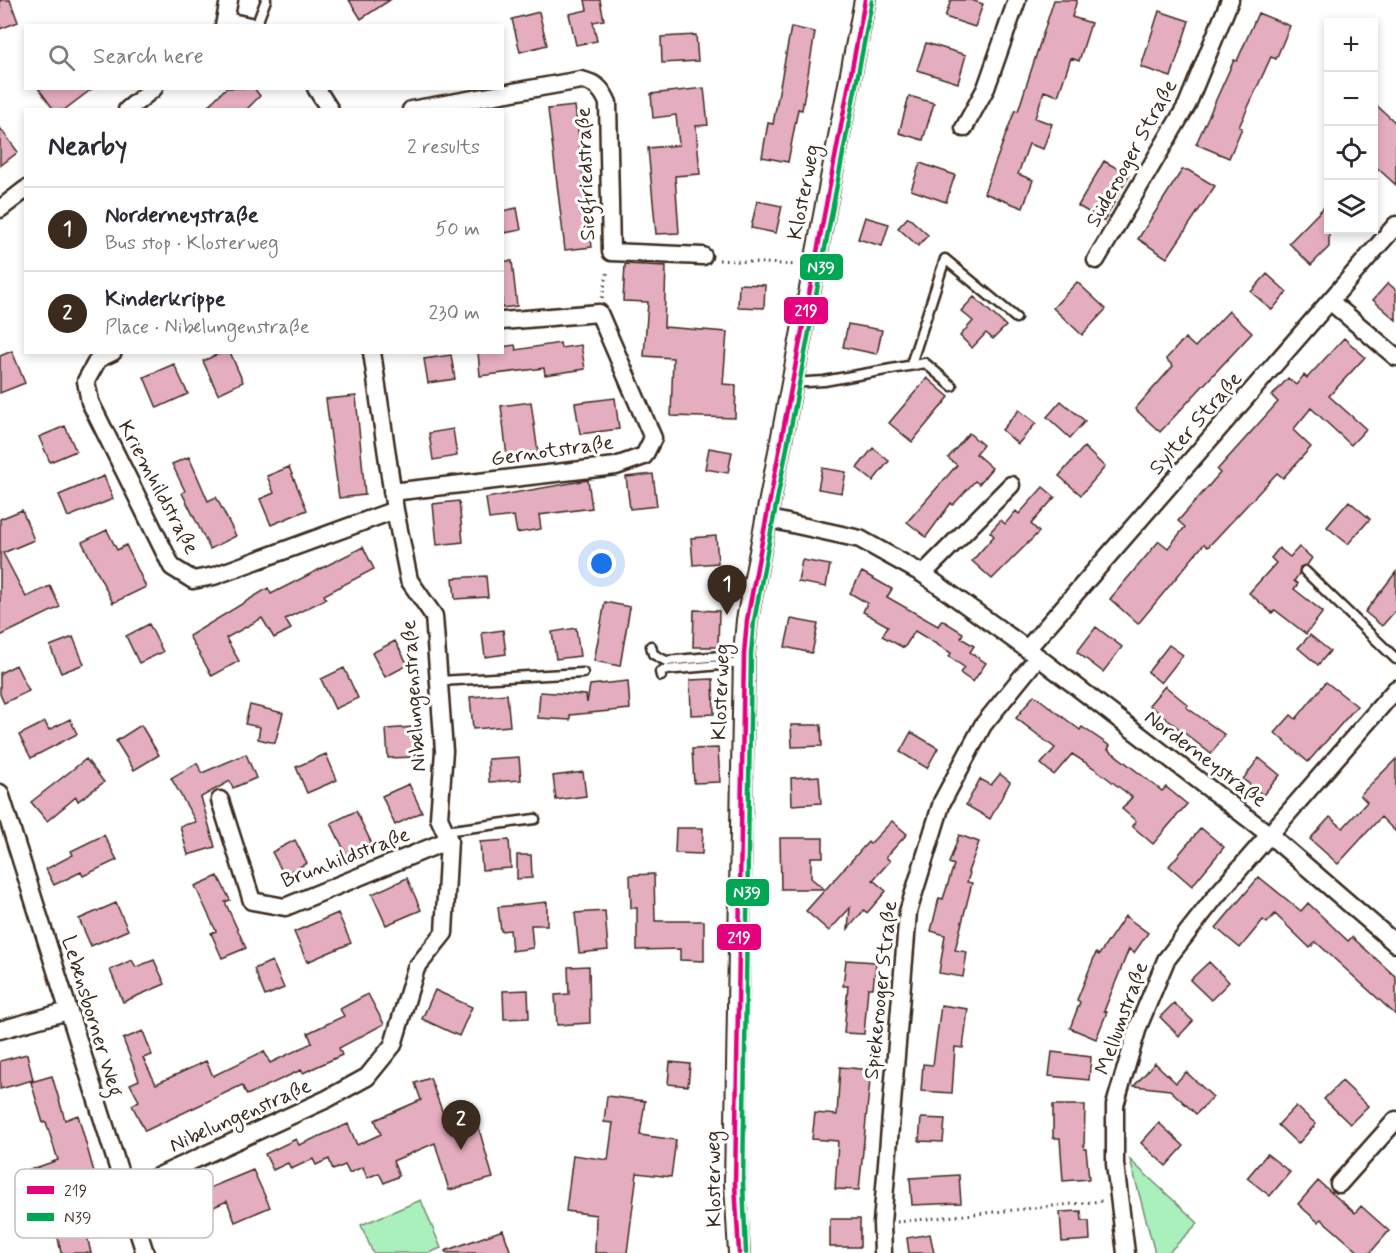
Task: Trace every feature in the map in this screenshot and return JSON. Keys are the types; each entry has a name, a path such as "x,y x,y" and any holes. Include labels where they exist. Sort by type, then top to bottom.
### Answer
{"street":[{"name":"Klosterweg","path":"739,1253 735,1184 744,658 765,518 790,383 866,0"},
{"path":"964,128 986,88 1017,0"},
{"name":"Süderooger Straße","path":"1096,260 1187,105 1230,0"},
{"path":"226,11 247,24"},
{"name":"Siegfriedstraße","path":"422,108 581,80 592,82 602,91 608,103 611,252 703,256"},
{"path":"129,108 152,90"},
{"path":"317,90 329,108"},
{"path":"0,209 24,191"},
{"name":"Sylter Straße","path":"1033,653 1396,225"},
{"path":"1331,302 1396,357"},
{"path":"504,321 599,313"},
{"name":"Gernotstraße","path":"392,492 616,466 644,456 653,438 599,313"},
{"name":"Kriemhildstraße","path":"109,354 98,359 86,381 90,402 172,567 193,580 214,576 395,510"},
{"name":"Nibelungenstraße","path":"174,1169 327,1099 367,1077 393,1045 416,968 444,933 447,835 439,818 444,751 434,616 409,580 392,492 372,354"},
{"path":"923,574 1011,485"},
{"name":"Norderneystraße","path":"765,518 860,539 923,574 1033,653 1271,836 1396,944"},
{"name":"Spiekerooger Straße","path":"883,1253 882,1223 908,912 942,802 983,725 1033,653"},
{"name":"Mellumstraße","path":"1126,1253 1115,1164 1115,1105 1138,1027 1166,960 1216,896 1271,836 1396,689"},
{"name":"Lebensborner Weg","path":"0,793 117,1169"},
{"name":"Brunhildstraße","path":"220,800 252,901 285,907 447,835"},
{"path":"0,1030 68,1011"},
{"path":"1339,1184 1396,1120"},
{"name":"Lebensborner Weg","path":"140,1238 145,1253"}],"lane":[{"path":"257,24 266,0"},
{"path":"911,364 945,259 1016,318"},
{"path":"790,383 824,381 925,363 952,386"},
{"path":"1305,571 1396,659"},
{"path":"651,646 653,654 666,661 744,658"},
{"path":"661,676 660,672 664,670 744,658"},
{"path":"439,681 583,672"},
{"path":"447,835 536,819"}],"path":[{"path":"599,313 611,252"},
{"path":"703,256 723,261 813,267"},
{"path":"882,1223 1002,1213 1119,1199"}],"green space":[{"path":"1130,1160 1198,1223 1168,1253 1155,1253"},
{"path":"421,1200 441,1248 429,1253 373,1253 361,1225"}],"building":[{"path":"0,0 10,0 18,22 0,29"},
{"path":"349,0 390,0 361,19"},
{"path":"585,0 600,0 604,20 593,22 597,41 576,45 569,14 587,10"},
{"path":"951,0 971,0 983,4 975,27 945,17"},
{"path":"1054,0 1077,0 1072,17 1091,23 1079,61 1071,58 1058,96 1044,91 1035,118 1052,124 1043,149 1029,144 1018,174 1033,180 1023,208 984,193 1015,110 1018,111"},
{"path":"1159,11 1189,21 1171,77 1141,67"},
{"path":"539,12 547,45 520,52 512,19"},
{"path":"1258,13 1290,26 1276,59 1271,57 1239,127 1242,128 1229,158 1196,144"},
{"path":"791,27 815,32 802,110 798,109 788,162 762,157 768,123 773,124"},
{"path":"696,35 698,61 662,63 661,37"},
{"path":"926,43 966,55 958,83 917,70"},
{"path":"704,88 708,125 696,126 700,174 675,176 679,233 656,234 648,148 679,145 676,115 653,118 651,94"},
{"path":"39,90 90,90 67,108 53,108"},
{"path":"224,90 256,90 260,96 248,108 206,108"},
{"path":"909,96 934,103 923,140 899,133"},
{"path":"575,106 592,247 565,250 548,109"},
{"path":"1378,107 1396,123 1396,185 1378,169"},
{"path":"0,128 18,152 0,166"},
{"path":"1104,161 1129,175 1104,221 1078,206"},
{"path":"920,163 955,175 946,202 911,190"},
{"path":"1182,170 1188,170 1215,186 1167,258 1138,239"},
{"path":"757,201 782,206 776,233 751,228"},
{"path":"1324,207 1324,234 1329,234 1329,247 1311,265 1289,243"},
{"path":"517,208 521,230 504,233 504,211"},
{"path":"865,217 889,224 882,246 858,239"},
{"path":"908,217 928,235 918,246 898,228"},
{"path":"504,261 512,261 517,306 504,308"},
{"path":"625,264 666,266 664,327 727,332 723,384 736,385 735,418 671,416 673,358 644,356 648,302 623,301"},
{"path":"1267,274 1287,292 1272,310 1251,292"},
{"path":"1077,282 1106,309 1082,335 1053,308"},
{"path":"1388,283 1396,290 1396,320 1373,300"},
{"path":"739,284 765,285 764,308 738,307"},
{"path":"974,297 1006,326 993,339 986,333 972,348 960,336 973,321 961,311"},
{"path":"1229,311 1252,333 1160,432 1135,409 1173,366 1166,359 1185,338 1195,347"},
{"path":"848,324 882,330 877,354 843,347"},
{"path":"1344,338 1365,357 1329,396 1366,429 1351,445 1311,408 1293,430 1311,447 1283,478 1277,473 1208,547 1204,544 1138,624 1110,599 1159,541 1168,548 1185,527 1178,521 1220,473 1217,470 1278,402 1272,396 1288,378 1296,385 1304,375 1307,378"},
{"path":"560,343 561,348 581,345 585,369 545,375 544,368 480,376 478,354 504,354 504,347 515,345 516,350"},
{"path":"12,351 25,383 0,393 0,356"},
{"path":"218,354 231,354 243,382 218,394 203,361"},
{"path":"451,355 455,379 428,383 424,359"},
{"path":"174,364 188,394 157,408 144,377"},
{"path":"927,378 949,397 912,442 889,423"},
{"path":"356,396 365,495 339,498 326,399"},
{"path":"615,398 619,429 580,434 575,403"},
{"path":"1061,401 1085,421 1070,438 1047,417"},
{"path":"531,402 538,453 507,457 501,406"},
{"path":"1019,410 1036,423 1018,444 1002,430"},
{"path":"65,426 76,451 50,462 39,437"},
{"path":"453,429 457,456 433,460 429,433"},
{"path":"969,433 983,445 976,454 992,468 979,484 975,481 953,505 951,503 926,537 907,522 957,465 948,458"},
{"path":"1084,447 1105,467 1081,495 1059,476"},
{"path":"709,448 732,452 728,473 705,469"},
{"path":"873,448 889,461 873,481 857,468"},
{"path":"189,457 208,501 216,497 236,536 210,549 182,493 185,491 172,464"},
{"path":"289,467 307,510 271,525 260,499 274,493 267,476"},
{"path":"822,468 846,472 842,493 818,489"},
{"path":"653,474 657,506 630,509 626,477"},
{"path":"104,476 113,499 68,517 59,495"},
{"path":"588,480 592,508 539,515 541,529 517,533 514,516 489,519 486,498"},
{"path":"1043,487 1055,497 1031,524 1039,532 992,579 972,561 994,536 990,532 1001,520 1005,524 1016,511 1019,514"},
{"path":"459,501 463,542 437,545 433,504"},
{"path":"1349,501 1370,519 1348,544 1327,527"},
{"path":"22,510 34,540 3,553 26,597 50,586 60,607 0,636 0,519"},
{"path":"107,530 117,550 126,545 146,587 113,603 82,542"},
{"path":"716,536 718,563 693,565 691,538"},
{"path":"363,547 374,569 324,595 326,599 285,619 291,629 274,638 262,618 226,638 239,661 212,676 189,636 268,588 271,594"},
{"path":"1299,547 1312,558 1307,565 1300,567 1299,574 1294,581 1298,584 1294,589 1323,612 1306,634 1275,610 1272,613 1249,593 1276,563 1271,558 1279,548 1290,557"},
{"path":"802,560 830,565 826,587 798,582"},
{"path":"862,572 892,589 887,597 938,626 942,620 963,633 961,638 974,646 970,652 986,663 973,682 960,673 964,667 949,657 951,653 915,631 904,648 882,636 888,626 863,612 867,603 850,593"},
{"path":"1396,572 1396,610 1382,626 1365,612"},
{"path":"486,576 488,597 455,599 453,578"},
{"path":"605,602 630,607 620,666 594,661"},
{"path":"694,610 719,611 718,647 693,647"},
{"path":"791,619 818,624 812,653 785,647"},
{"path":"149,624 163,652 139,663 126,636"},
{"path":"1096,627 1122,647 1103,672 1077,652"},
{"path":"576,628 580,656 556,659 552,632"},
{"path":"503,630 506,654 485,657 482,633"},
{"path":"1310,635 1330,651 1318,665 1298,648"},
{"path":"73,637 84,664 61,673 50,646"},
{"path":"395,641 408,665 385,677 372,653"},
{"path":"1169,645 1183,655 1161,683 1148,672"},
{"path":"16,665 29,691 4,703 0,694 0,673"},
{"path":"344,668 358,698 335,709 321,679"},
{"path":"713,679 714,714 691,715 690,680"},
{"path":"628,681 630,709 570,715 570,720 538,718 540,692 586,695 587,703 590,685"},
{"path":"1326,682 1357,706 1308,762 1275,733 1291,715 1296,719"},
{"path":"1165,686 1188,705 1186,707 1225,735 1211,754 1149,705"},
{"path":"507,694 510,726 473,729 470,697"},
{"path":"1034,695 1080,730 1082,727 1110,746 1108,749 1162,791 1166,787 1187,804 1153,844 1132,826 1136,821 1122,809 1132,797 1094,768 1072,754 1054,775 1041,764 1055,748 1016,718"},
{"path":"250,705 283,713 275,743 258,739 260,727 245,724"},
{"path":"70,719 77,734 31,758 19,735 45,722 49,730"},
{"path":"141,725 159,755 134,770 116,741"},
{"path":"791,725 821,725 822,746 792,747"},
{"path":"413,727 415,757 388,758 386,729"},
{"path":"911,732 938,748 927,768 900,752"},
{"path":"718,748 720,782 694,783 692,749"},
{"path":"246,754 256,778 233,788 230,781 201,797 215,847 188,855 180,826 196,822 171,778 197,763 202,773"},
{"path":"326,754 337,780 307,793 296,767"},
{"path":"519,757 521,780 489,782 488,759"},
{"path":"1259,758 1280,775 1263,795 1243,779"},
{"path":"86,759 104,782 78,801 76,797 47,821 31,802"},
{"path":"1396,759 1396,832 1381,817 1338,864 1310,839 1330,817 1343,828 1367,802 1360,795"},
{"path":"583,772 586,796 556,800 553,776"},
{"path":"1000,774 1010,782 990,819 966,805 980,779 991,785"},
{"path":"819,776 821,803 792,805 791,778"},
{"path":"409,784 422,812 395,825 382,796"},
{"path":"356,811 371,842 346,854 331,823"},
{"path":"892,821 907,834 886,857 890,861 873,880 886,891 867,913 864,910 848,929 850,908 829,931 806,911 868,842 870,844"},
{"path":"676,828 703,828 702,854 675,853"},
{"path":"1201,828 1224,847 1192,886 1169,866"},
{"path":"104,835 117,860 83,876 81,872 54,885 46,869 73,855 71,851"},
{"path":"959,835 979,842 968,872 970,873 967,882 972,883 955,950 967,952 963,977 939,973 945,935 931,931 939,898 943,899 954,865 949,863"},
{"path":"780,838 823,838 823,857 811,857 811,878 824,889 781,889"},
{"path":"295,840 307,863 284,875 272,852"},
{"path":"509,840 511,868 482,870 480,842"},
{"path":"517,855 531,855 532,878 517,879"},
{"path":"654,874 655,921 704,921 704,961 680,960 680,949 637,950 637,908 631,908 630,875"},
{"path":"218,876 230,900 225,902 246,948 222,958 211,933 216,931 195,886"},
{"path":"1259,877 1301,911 1308,903 1348,941 1352,937 1396,977 1396,1015 1316,942 1310,948 1275,914 1267,923 1263,920 1240,948 1216,928"},
{"path":"407,878 421,910 386,925 372,894"},
{"path":"547,902 547,925 531,925 533,948 512,951 510,930 501,931 498,907"},
{"path":"116,903 128,930 91,946 79,919"},
{"path":"605,911 608,950 579,953 575,913"},
{"path":"338,913 351,943 307,962 294,932"},
{"path":"1125,916 1148,933 1134,953 1129,949 1104,1011 1107,1012 1096,1039 1070,1028 1080,1002 1077,1000 1096,953 1099,955"},
{"path":"132,960 136,967 154,960 165,984 123,1002 110,970"},
{"path":"846,960 876,962 873,988 868,988 864,1034 844,1033 848,986 843,986"},
{"path":"272,961 284,988 265,996 254,969"},
{"path":"1209,962 1229,982 1211,1000 1190,980"},
{"path":"589,966 590,1023 557,1025 555,995 569,994 568,967"},
{"path":"435,990 472,1007 459,1036 422,1019"},
{"path":"528,990 529,1018 504,1019 503,991"},
{"path":"368,994 384,1024 339,1048 342,1055 303,1073 301,1070 247,1095 242,1085 145,1131 132,1105 139,1101 130,1084 139,1080 123,1039 143,1031 152,1055 143,1058 156,1084 206,1061 213,1076 264,1051 270,1063 312,1043 308,1033 344,1016 340,1009"},
{"path":"1174,1003 1193,1021 1179,1036 1160,1017"},
{"path":"941,1005 968,1009 963,1048 955,1047 952,1093 921,1091 923,1064 933,1065"},
{"path":"1052,1052 1091,1057 1089,1080 1049,1076"},
{"path":"27,1054 33,1080 0,1089 0,1061"},
{"path":"670,1062 690,1064 688,1086 668,1084"},
{"path":"1155,1063 1176,1083 1186,1072 1213,1097 1196,1114 1170,1090 1134,1086"},
{"path":"840,1067 871,1070 859,1190 835,1189 838,1141 812,1139 815,1113 837,1115"},
{"path":"52,1076 65,1120 78,1115 93,1169 32,1169 58,1160 46,1122 43,1123 31,1082"},
{"path":"430,1078 444,1116 473,1108 493,1178 449,1190 435,1143 393,1161 399,1176 384,1183 379,1173 367,1178 363,1167 349,1173 345,1165 333,1170 329,1159 316,1165 313,1159 291,1169 288,1163 273,1170 265,1154 296,1139 299,1145 348,1124 357,1145 381,1134 375,1120 421,1100 415,1083"},
{"path":"1342,1081 1368,1106 1350,1124 1324,1099"},
{"path":"607,1096 645,1101 640,1135 676,1140 671,1177 637,1173 627,1253 595,1253 596,1215 566,1211 573,1155 608,1160 613,1123 604,1122"},
{"path":"1053,1105 1085,1105 1084,1149 1086,1149 1089,1179 1063,1181 1060,1138 1053,1138"},
{"path":"1296,1106 1316,1124 1298,1144 1278,1125"},
{"path":"921,1118 945,1119 943,1142 919,1141"},
{"path":"1159,1123 1184,1146 1166,1166 1141,1143"},
{"path":"1267,1154 1290,1172 1270,1196 1247,1178"},
{"path":"253,1170 270,1207 235,1222 227,1201 213,1207 213,1186"},
{"path":"959,1175 961,1203 912,1205 910,1178"},
{"path":"1318,1181 1355,1213 1361,1206 1389,1231 1370,1253 1360,1253 1321,1219 1318,1222 1298,1204"},
{"path":"1081,1211 1082,1221 1089,1221 1090,1240 1062,1242 1060,1212"},
{"path":"830,1219 860,1219 860,1247 830,1247"},
{"path":"503,1230 511,1253 446,1253 445,1251"},
{"path":"930,1234 934,1253 909,1253 907,1238"},
{"path":"58,1238 88,1238 91,1253 61,1253"}],"transit line":[{"name":"219","path":"739,1253 735,1184 744,654 747,620 865,0"},
{"name":"N39","path":"746,1253 743,1184 751,654 754,621 872,1"}],"place":[{"name":"Norderneystraße","path":"727,615"},
{"name":"Kinderkrippe","path":"461,1150"}]}
